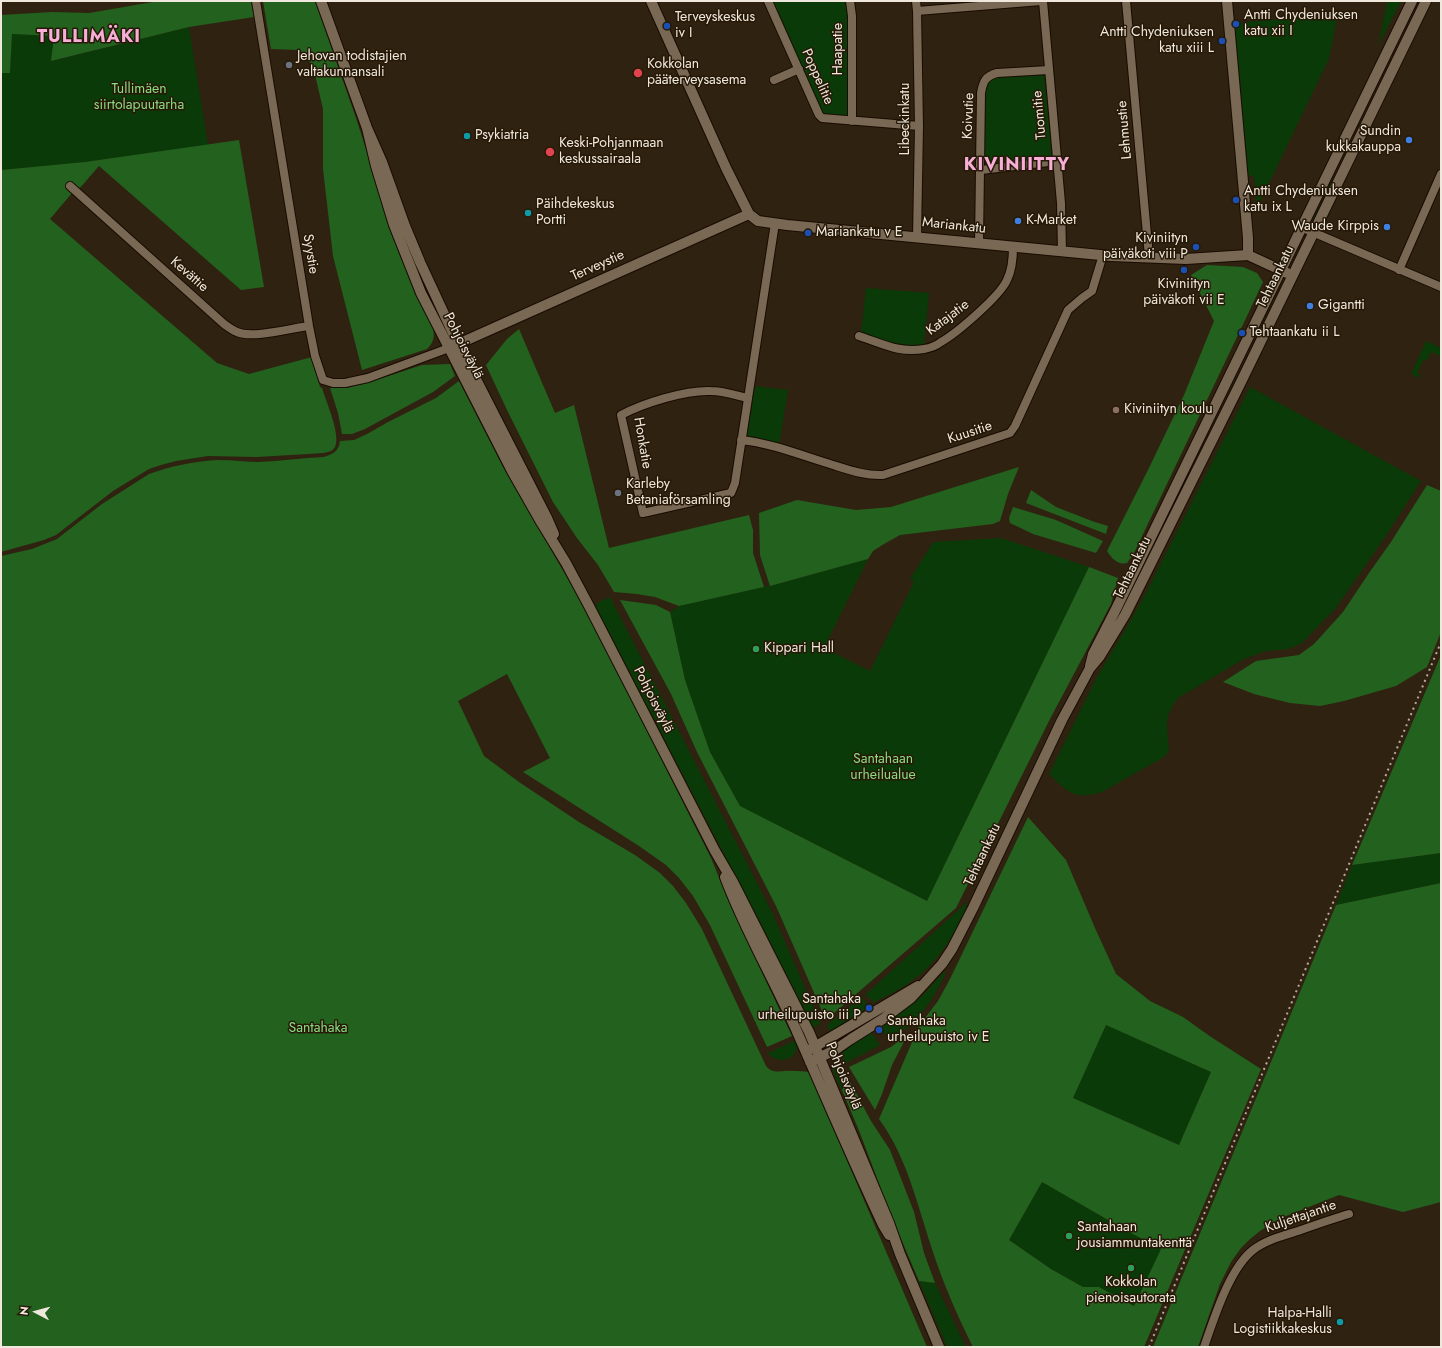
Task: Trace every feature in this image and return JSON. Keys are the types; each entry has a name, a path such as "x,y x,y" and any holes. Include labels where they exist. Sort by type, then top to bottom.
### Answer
{"main road":[{"name":"Pohjoisväylä","path":"322,1 367,128 382,162 417,255 458,344 547,518 566,563"},
{"path":"650,1 726,168 749,214"},
{"path":"1227,1 1248,238 1248,255"},
{"name":"Tehtaankatu","path":"1090,668 1093,654 1303,228 1412,1"},
{"name":"Tehtaankatu","path":"810,1062 834,1050 883,1019 911,998 942,964 956,942 1062,720 1090,668 1100,656 1125,615 1241,382 1426,1"},
{"name":"Pohjoisväylä","path":"367,128 376,166 397,234 421,293 512,471 566,563 715,851 747,908 815,1046 939,1347"},
{"name":"Mariankatu","path":"749,214 758,221 775,223 1102,255 1186,259 1248,255 1292,275"},
{"name":"Terveystie","path":"448,348 749,214"},
{"name":"Pohjoisväylä","path":"715,851 740,913 810,1062 883,1225 900,1254"},
{"name":"Tehtaankatu","path":"805,1052 925,982"}],"street":[{"name":"Syystie","path":"256,1 309,326 323,380 333,383 345,383 368,378 448,348"},
{"name":"Poppelitie","path":"768,1 818,115 822,118 852,122 919,126"},
{"name":"Haapatie","path":"850,1 852,16 852,122"},
{"name":"Libeckinkatu","path":"916,1 919,126 917,237"},
{"path":"917,11 1042,1"},
{"name":"Tuomitie","path":"1042,1 1061,202 1062,251"},
{"name":"Lehmustie","path":"1126,1 1149,257"},
{"path":"774,80 799,69"},
{"name":"Koivutie","path":"979,243 981,93 983,82 991,75 997,73 1049,70"},
{"path":"981,170 1057,161"},
{"path":"1399,270 1441,174"},
{"name":"Kevättie","path":"70,186 224,324 237,332 246,334 260,334 309,326"},
{"name":"Honkatie","path":"747,398 719,391 701,391 671,397 645,405 621,415 643,514 731,493 735,484 775,223"},
{"path":"1303,228 1441,287"},
{"name":"Katajatie","path":"859,336 902,350 931,348 941,342 989,302 1001,289 1007,280 1012,264 1013,247"},
{"name":"Kuusitie","path":"741,440 761,444 851,471 875,476 883,475 1010,433 1015,426 1068,310 1092,291 1102,255"},
{"name":"Kuljettajantie","path":"1204,1347 1232,1276 1253,1250 1268,1241 1350,1214"}],"green space":[{"path":"159,1 251,1 254,17 189,27 51,61 54,36 12,34 10,73 1,73 1,15 52,12 89,13"},
{"path":"263,1 315,1 356,118 401,258 433,329 433,340 427,349 362,370 333,256 323,169 323,109 313,66 300,50 271,49"},
{"path":"771,1 846,1 849,20 848,117 824,114 819,107"},
{"path":"1387,1 1401,1 1378,46"},
{"path":"1338,14 1329,59 1257,208 1254,177 1247,175 1233,23"},
{"name":"Tullimäen siirtolapuutarha","path":"189,27 208,145 85,162 1,170 1,73 10,73 12,34 55,36 52,61"},
{"path":"1044,74 1052,159 985,166 984,115 986,84 998,76"},
{"path":"239,140 264,287 241,290 99,166 79,189 72,193 50,219 217,363 249,374 312,357 320,387 322,388 335,426 335,447 324,453 257,457 208,456 161,465 149,469 113,491 56,535 44,540 1,552 1,170 85,162"},
{"path":"1328,182 1332,184 1315,220 1313,219 1325,194"},
{"path":"1207,265 1243,267 1257,273 1263,282 1134,553 1127,563 1121,563 1113,559 1107,551 1184,395 1214,321 1191,275"},
{"path":"866,288 929,293 924,345 903,347 861,334"},
{"path":"519,329 555,413 574,405 609,548 749,515 753,530 753,553 764,587 679,606 655,597 614,592 598,565 577,538 553,502 486,365 507,339"},
{"path":"1426,341 1441,348 1441,356 1431,352 1427,361 1424,359 1417,373 1420,375 1419,378 1411,374"},
{"path":"450,364 455,376 433,392 365,429 352,434 342,434 338,413 330,388 346,388 370,382 422,365"},
{"name":"Santahaka","path":"459,381 503,467 587,612 711,858 731,907 792,1036 767,1047 710,925 693,896 679,878 666,865 639,846 523,772 550,758 507,674 458,701 484,756 519,782 579,822 635,855 660,873 673,886 686,903 702,929 766,1066 775,1071 809,1072 927,1347 1,1347 1,556 32,549 57,539 102,504 149,474 183,464 201,461 224,460 259,462 324,457 335,452 340,441 354,440 367,434 436,398"},
{"path":"755,386 788,390 779,446 747,437"},
{"path":"1250,387 1421,481 1383,540 1336,608 1302,643 1288,649 1266,651 1244,659 1178,698 1173,705 1168,718 1167,730 1169,751 1164,757 1102,792 1085,795 1072,793 1049,774 1097,677 1146,593"},
{"path":"1019,467 1008,494 1000,521 993,524 900,535 873,551 868,559 770,586 760,555 759,513 797,500 856,510 891,507"},
{"path":"1427,485 1441,491 1441,632 1427,667 1396,686 1344,701 1320,706 1290,703 1254,694 1223,682 1256,661 1299,655 1314,644 1343,612 1391,542"},
{"path":"1031,490 1056,507 1108,526 1106,534 1026,503"},
{"path":"1013,507 1056,520 1103,541 1096,553 1033,534 1010,523 1009,518"},
{"name":"Santahaan urheilualue","path":"1001,538 1089,567 927,901 740,806 710,752 685,680 670,612 679,606 785,582 868,559 824,648 870,671 914,582 910,579 933,542"},
{"path":"1089,567 1118,578 1111,604 1050,719 956,908 826,1020 776,906 697,752 671,694 620,600 656,605 670,612 685,680 710,752 740,806 927,901"},
{"path":"610,597 771,910 819,1020 820,1024 812,1028 599,613 596,606 597,603"},
{"path":"1441,655 1441,853 1352,865"},
{"path":"1028,817 1066,860 1116,974 1150,1001 1183,1017 1261,1069 1144,1347 973,1347 941,1274 904,1165 889,1134 879,1119 919,1026 938,1001","holes":["1106,1025 1211,1072 1179,1145 1073,1098","1042,1182 1161,1249 1134,1306 1099,1287 1083,1287 1051,1269 1009,1240"]},
{"path":"1441,853 1441,883 1336,905 1352,865"},
{"path":"1441,883 1441,1202 1403,1212 1339,1195 1281,1218 1249,1240 1231,1262 1220,1284 1198,1347 1153,1347 1336,905"},
{"path":"967,902 962,918 946,946 938,957 920,975 899,989 874,1002 865,995"},
{"path":"944,972 946,972 936,992 919,1017 908,1027 889,1040 880,1027 922,996"},
{"path":"862,997 868,1005 861,1015 857,1019 831,1034 827,1025"},
{"path":"1106,1025 1211,1072 1179,1145 1073,1098"},
{"path":"871,1032 880,1045 846,1063 839,1051"},
{"path":"908,1034 892,1065 875,1110 849,1067 891,1047"},
{"path":"796,1040 796,1052 793,1056 783,1060 773,1057 768,1053"},
{"path":"835,1055 849,1080 842,1090 836,1078 832,1064"},
{"path":"849,1080 871,1121 890,1150 914,1212 924,1253 935,1283 919,1281 890,1213 842,1090"},
{"name":"Santahaan jousiammuntakenttä","path":"1042,1182 1129,1232 1162,1249 1134,1306 1099,1287 1083,1287 1051,1269 1009,1240"},
{"path":"919,1281 935,1283 966,1347 947,1347"}],"railway":[{"path":"1149,1347 1441,642"}],"place":[{"name":"Antti Chydeniuksen katu xii I","path":"1236,24"},
{"name":"Terveyskeskus iv I","path":"667,26"},
{"name":"Antti Chydeniuksen katu xiii L","path":"1222,41"},
{"name":"Jehovan todistajien valtakunnansali","path":"289,65"},
{"name":"Kokkolan pääterveysasema","path":"638,73"},
{"name":"Psykiatria","path":"467,136"},
{"name":"Sundin kukkakauppa","path":"1409,140"},
{"name":"Keski-Pohjanmaan keskussairaala","path":"550,152"},
{"name":"Antti Chydeniuksen katu ix L","path":"1236,200"},
{"name":"Päihdekeskus Portti","path":"528,213"},
{"name":"K-Market","path":"1018,221"},
{"name":"Waude Kirppis","path":"1387,227"},
{"name":"Mariankatu v E","path":"808,233"},
{"name":"Kiviniityn päiväkoti viii P","path":"1196,247"},
{"name":"Kiviniityn päiväkoti vii E","path":"1184,270"},
{"name":"Gigantti","path":"1310,306"},
{"name":"Tehtaankatu ii L","path":"1242,333"},
{"name":"Kiviniityn koulu","path":"1116,410"},
{"name":"Karleby Betaniaförsamling","path":"618,493"},
{"name":"Kippari Hall","path":"756,649"},
{"name":"Santahaka urheilupuisto iii P","path":"869,1008"},
{"name":"Santahaka urheilupuisto iv E","path":"879,1030"},
{"name":"Santahaan jousiammuntakenttä","path":"1069,1236"},
{"name":"Kokkolan pienoisautorata","path":"1131,1268"},
{"name":"Halpa-Halli Logistiikkakeskus","path":"1340,1322"}],"district":[{"name":"TULLIMÄKI","path":"89,38"},
{"name":"KIVINIITTY","path":"1017,166"}]}
